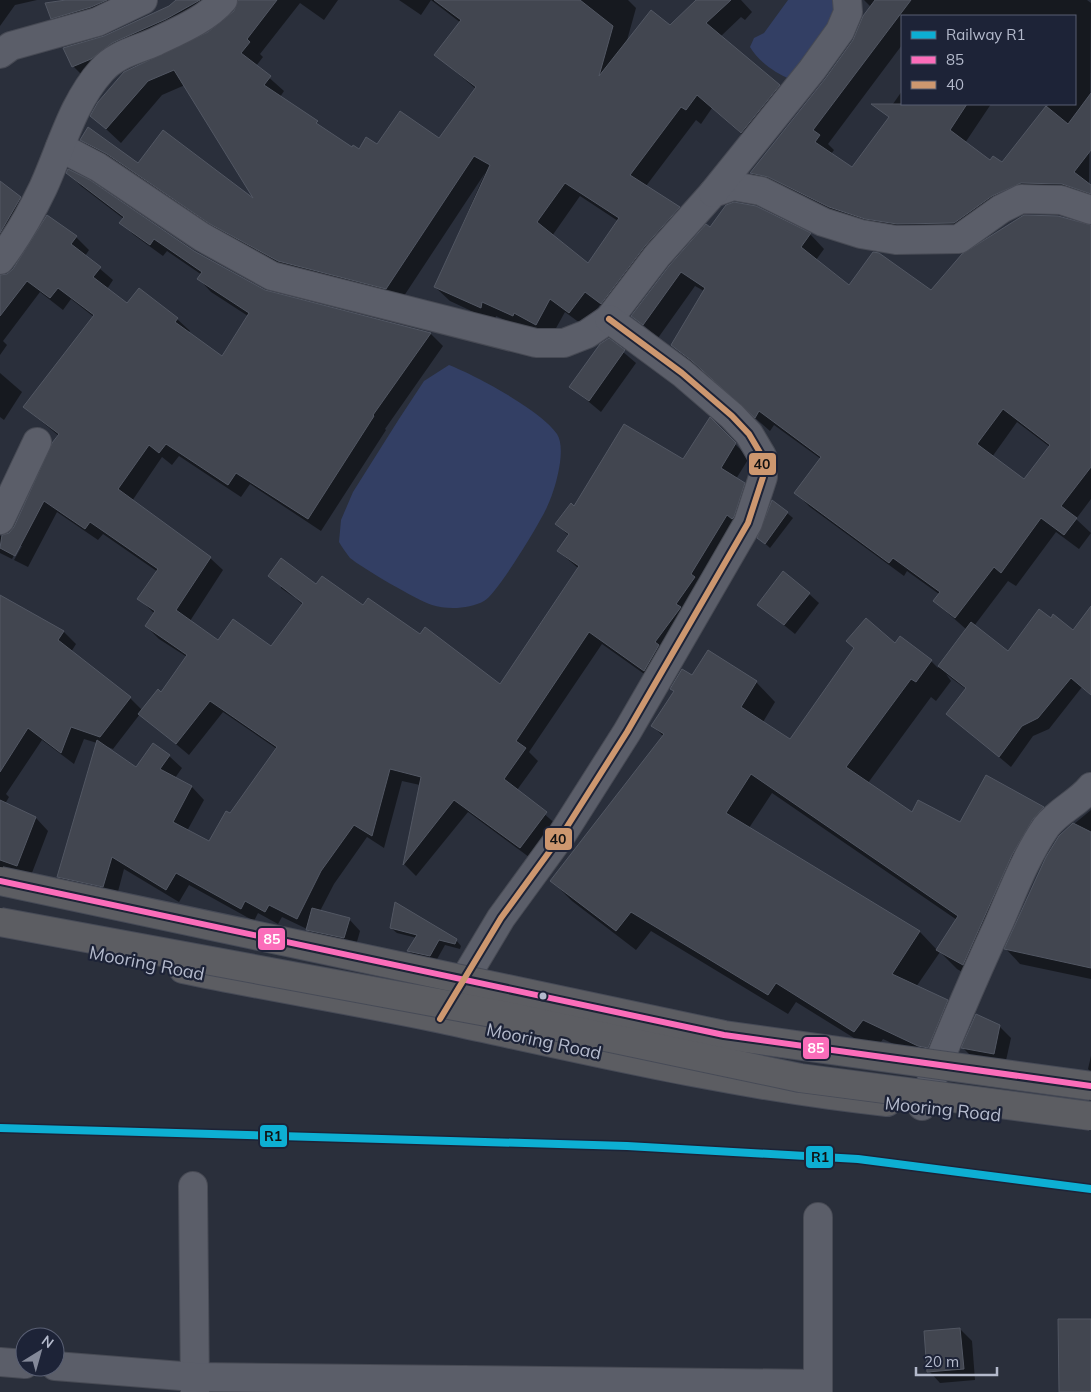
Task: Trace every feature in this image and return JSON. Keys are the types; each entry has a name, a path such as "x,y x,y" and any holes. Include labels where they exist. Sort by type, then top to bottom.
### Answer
{"highway":[{"path":"0,881 724,1035 1091,1086"},
{"path":"0,922 492,1012 800,1078 1091,1116"},
{"name":"Mooring Road","path":"0,934 440,1019 705,1075 826,1096 922,1106 1091,1128"}],"street":[{"path":"0,54 11,46 96,22 143,0"},
{"path":"0,260 42,190 77,108 103,68 118,56 155,42 194,22 223,0"},
{"path":"60,147 98,168 240,260 272,276 536,343 564,343 587,334 609,319 657,256 713,193 812,70 840,31 848,12 847,0"},
{"path":"713,193 733,186 761,191 823,222 861,234 896,240 959,239 1001,210 1022,199 1062,200 1091,210"},
{"path":"440,1019 501,918 563,833 627,732 748,523 762,477 762,456 749,434 732,416 682,373 609,319"},
{"path":"0,520 37,442"},
{"path":"922,1106 953,1024 1029,857 1047,827 1061,811 1084,795 1091,787"},
{"path":"193,1186 195,1385"},
{"path":"65,1367 195,1385 818,1388 818,1216"},
{"path":"0,1362 15,1363"}],"water":[{"path":"788,0 836,0 837,19 790,79 767,66 750,47 754,38 764,33"},
{"path":"449,365 491,385 537,415 557,434 561,449 559,470 550,500 518,557 490,596 478,604 458,608 444,608 432,605 403,591 350,558 339,542 341,520 353,492 424,381"}],"building":[{"path":"66,0 107,0 51,19 45,3"},
{"path":"176,0 200,0 166,19 112,43 91,59 72,67 63,48 104,36 169,6"},
{"path":"238,0 277,0 247,39 250,42 241,53 271,76 264,85 318,121 316,123 352,147 353,145 359,149 366,137 377,144 400,111 439,138 476,87 434,55 461,20 434,0 580,0 613,26 599,76 651,10 670,25 696,0 731,0 706,23 780,85 741,133 697,95 686,110 681,107 630,175 680,207 645,246 601,304 585,292 569,313 550,299 536,325 514,313 513,316 482,302 481,308 434,287 490,165 474,156 386,289 278,261 210,224 107,154 80,140 88,127 138,163 163,130 253,198 174,70 148,81 106,129 90,116 98,102 124,72 208,32 234,11","holes":["565,183 619,218 588,263 537,222"]},
{"path":"875,0 911,0 813,130 820,135 815,142 852,167 889,117 871,104 966,105 950,130 990,160 993,156 1002,162 1046,106 1068,124 1091,93 1091,150 1074,172 1091,185 1091,194 1062,184 1021,183 992,196 954,223 897,224 865,219 829,207 768,177 750,173 825,79 853,40 863,16"},
{"path":"68,169 90,180 194,251 265,290 431,333 373,415 308,519 236,473 228,485 166,444 159,453 149,445 118,489 211,557 176,610 218,640 233,619 271,646 303,603 268,576 281,558 316,584 322,576 363,605 368,598 420,634 425,627 500,684 579,566 557,551 569,534 555,524 571,503 574,506 624,424 683,459 710,417 736,443 721,468 745,483 734,517 732,519 727,515 691,574 695,577 676,604 681,607 655,642 659,645 644,671 589,632 516,741 526,748 504,779 547,812 520,848 454,800 403,865 421,777 390,769 372,836 354,825 321,871 297,919 269,905 265,912 245,901 241,909 176,873 166,890 112,857 103,887 57,877 97,740 136,767 153,743 170,755 160,769 192,786 173,822 209,841 226,811 230,813 277,747 210,701 176,744 138,714 158,689 161,692 187,655 145,626 155,611 137,599 158,569 90,522 85,529 44,501 15,556 0,548 2,535 9,533 14,527 52,443 59,434 23,407 94,315 58,288 50,298 27,281 0,316 0,275 7,274 13,269 47,215 77,236 71,244 101,267 93,277 127,303 139,288 178,318 175,322 222,356 249,313 197,279 202,272 154,239 150,245 119,223 124,217 66,173"},
{"path":"0,181 21,197 0,233"},
{"path":"734,202 756,206 811,233 801,247 849,285 873,252 879,253 931,290 962,254 1024,215 1058,216 1091,225 1091,467 1061,506 1077,518 1064,535 1041,518 1001,573 994,567 955,618 933,601 940,592 893,558 889,563 794,493 821,457 759,411 755,418 692,361 671,345 705,288 681,272 643,325 631,316 669,266 706,224 710,227 726,205","holes":["1003,409 1050,445 1024,479 977,444"]},
{"path":"609,338 625,350 589,401 569,387 600,344"},
{"path":"772,500 788,512 765,544 757,538"},
{"path":"783,571 810,593 784,625 757,605"},
{"path":"0,595 64,631 58,640 131,697 100,737 71,727 61,753 28,728 0,772"},
{"path":"1091,606 1091,695 1071,678 1038,718 1022,726 999,757 946,714 966,688 938,666 971,622 1008,651 1039,609 1051,618 1053,614 1073,630"},
{"path":"866,618 895,643 900,636 932,660 916,682 911,679 846,767 912,812 918,800 960,822 986,775 1044,807 1033,819 1012,855 963,965 936,950 958,916 751,774 726,813 920,931 892,974 948,1000 928,1048 918,1046 863,1020 854,1032 776,983 768,995 631,912 616,931 550,881 664,734 651,726 674,691 670,689 682,669 692,675 708,650 757,681 741,707 790,739 854,648 846,641"},
{"path":"0,800 36,817 17,866 0,860"},
{"path":"1073,823 1091,832 1091,968 1004,949 1046,857 1059,836"},
{"path":"395,902 457,939 455,944 439,940 430,956 407,951 417,935 390,928"},
{"path":"312,908 350,918 344,938 306,930"},
{"path":"976,1014 1000,1025 994,1054 961,1048"},
{"path":"1058,1319 1091,1319 1091,1392 1059,1392"},
{"path":"960,1328 964,1369 927,1372 924,1331"}],"rail line":[{"name":"R1","path":"0,1128 627,1146 858,1159 1091,1189"}],"transit line":[{"name":"40","path":"440,1019 501,918 563,833 627,732 748,523 763,477 762,456 749,434 732,416 682,373 609,319"},
{"name":"85","path":"0,881 724,1035 1091,1086"}]}
